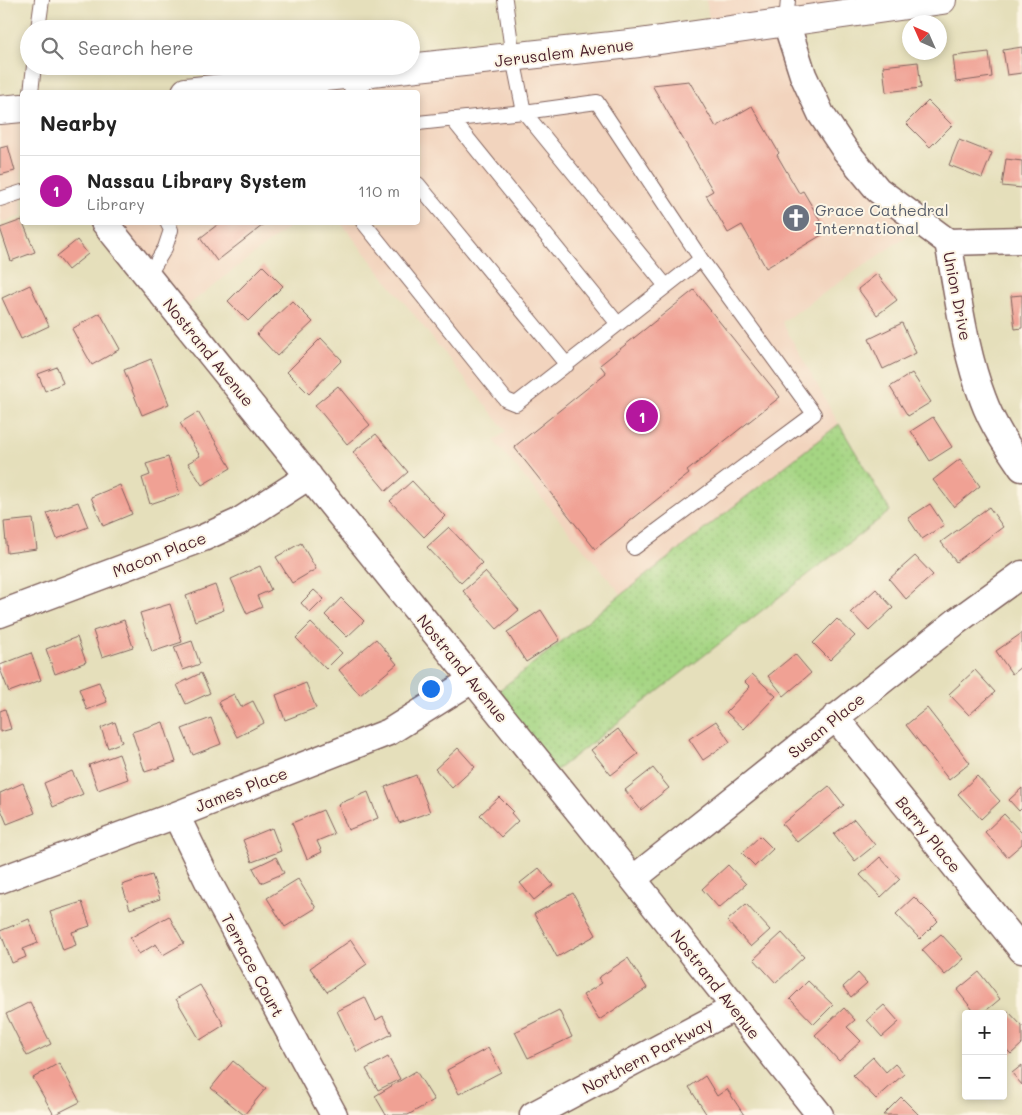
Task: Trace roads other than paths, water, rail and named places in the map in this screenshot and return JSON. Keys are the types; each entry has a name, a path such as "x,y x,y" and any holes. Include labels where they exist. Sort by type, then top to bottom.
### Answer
{"main road":[{"name":"Jerusalem Avenue","path":"420,68 639,43 787,11 942,0"},
{"name":"Jerusalem Avenue","path":"223,90 358,75"},
{"path":"0,110 20,108"}],"street":[{"name":"Union Drive","path":"787,11 803,75 821,114 845,150 878,190 948,242 972,364 980,391 1002,439 1022,468"},
{"name":"Nostrand Avenue","path":"106,225 633,879 820,1115"},
{"path":"948,242 1022,240"},
{"name":"Macon Place","path":"0,614 203,538 238,522 309,476"},
{"name":"Susan Place","path":"633,879 957,621 1022,574"},
{"name":"James Place","path":"0,880 389,732 472,680"},
{"name":"Barry Place","path":"835,717 1022,950"},
{"name":"Terrace Court","path":"176,814 208,881 334,1115"},
{"name":"Northern Parkway","path":"533,1115 734,1008"}],"lane":[{"path":"39,20 42,0"},
{"path":"505,0 524,112 666,286"},
{"path":"31,90 33,75"},
{"path":"354,90 378,75"},
{"path":"420,123 597,102 701,259 814,414 634,548"},
{"path":"452,119 618,324"},
{"path":"420,186 567,365"},
{"path":"0,198 20,193"},
{"path":"148,276 165,248 171,230 168,225"},
{"path":"365,225 506,400 516,404 701,259"}],"place":[{"name":"Grace Cathedral International","path":"796,218"},
{"name":"Nassau Library System","path":"642,416"}]}
